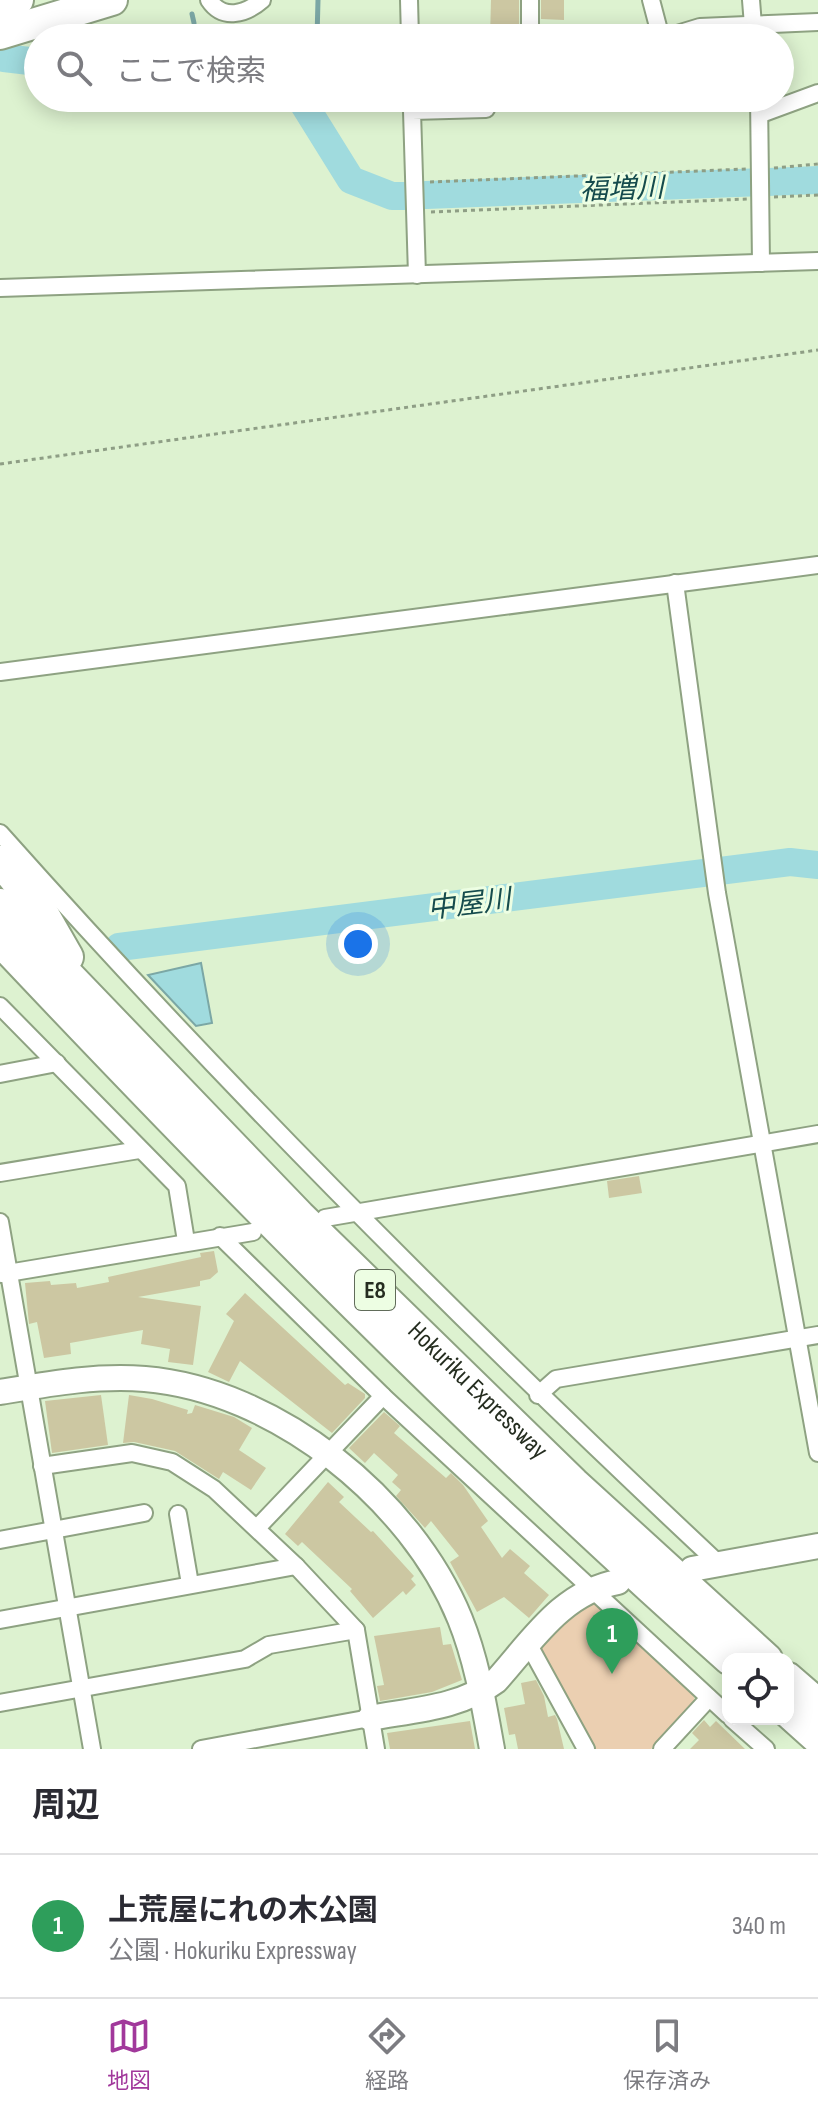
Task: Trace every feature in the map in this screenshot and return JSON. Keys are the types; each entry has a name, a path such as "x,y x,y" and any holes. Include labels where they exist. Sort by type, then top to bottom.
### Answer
{"highway":[{"path":"0,6 18,0"},
{"path":"0,21 68,0"},
{"path":"33,24 112,0"},
{"path":"0,34 24,27"},
{"path":"0,861 44,915 97,1007"},
{"name":"Hokuriku Expressway","path":"0,904 300,1216 444,1358 574,1483 760,1653"},
{"name":"Hokuriku Expressway","path":"0,941 300,1253 549,1495 722,1653"},
{"path":"794,1683 818,1704"},
{"path":"794,1717 818,1739"}],"street":[{"path":"209,0 220,12 230,14 250,9 262,0"},
{"path":"409,0 410,24"},
{"path":"530,0 530,24"},
{"path":"651,0 658,24"},
{"path":"751,0 753,24"},
{"path":"794,26 818,22"},
{"path":"794,98 818,93"},
{"path":"412,112 417,275"},
{"path":"760,112 761,263"},
{"path":"0,288 818,261"},
{"path":"0,672 818,565"},
{"path":"675,583 717,893 818,1453"},
{"path":"0,833 118,965 538,1395 718,1563"},
{"path":"0,1006 177,1186 186,1241"},
{"path":"0,1074 57,1063"},
{"path":"325,1218 818,1134"},
{"path":"0,1173 139,1150"},
{"path":"0,1222 4,1273 29,1387 92,1749"},
{"path":"4,1273 253,1232"},
{"path":"220,1236 383,1396 722,1710"},
{"path":"538,1395 556,1379 818,1335"},
{"path":"0,1392 97,1378 145,1379 192,1386 270,1416 327,1454 386,1508 435,1570 459,1617 482,1692 492,1749"},
{"path":"257,1528 383,1396"},
{"path":"42,1466 116,1454 159,1458 201,1479 257,1528 356,1630 376,1749"},
{"path":"0,1540 144,1513"},
{"path":"178,1514 190,1584"},
{"path":"692,1569 818,1546"},
{"path":"0,1620 296,1566"},
{"path":"201,1749 467,1700 482,1692 571,1598 588,1589 618,1582"},
{"path":"0,1703 245,1659 269,1645 356,1630"},
{"path":"529,1645 586,1749"},
{"path":"662,1749 709,1698"},
{"path":"739,1725 766,1749"}],"path":[{"path":"414,182 761,169 818,164"},
{"path":"415,212 818,195"},
{"path":"0,464 818,350"}],"shaded area":[{"path":"580,1602 593,1602 693,1694 695,1701 651,1749 594,1749 541,1653 542,1643"}],"water":[{"path":"201,963 212,1023 196,1026 148,975"}],"building":[{"path":"491,0 519,0 519,24 490,24"},
{"path":"541,0 564,0 564,20 541,19"},
{"path":"639,1176 642,1193 609,1198 607,1181"},
{"path":"214,1251 218,1272 210,1279 200,1281 200,1286 138,1297 201,1306 193,1365 168,1362 170,1349 141,1344 143,1330 70,1343 71,1354 44,1358 37,1322 29,1324 25,1283 76,1283 77,1288 109,1282 108,1277 201,1257 200,1253"},
{"path":"245,1293 345,1385 348,1383 365,1394 365,1398 332,1433 240,1361 229,1382 208,1372 234,1321 226,1314"},
{"path":"101,1395 108,1445 52,1453 45,1401"},
{"path":"129,1395 188,1410 187,1414 192,1413 195,1405 234,1417 252,1428 239,1450 266,1468 251,1490 223,1472 219,1479 175,1451 134,1442 123,1443"},
{"path":"384,1412 400,1426 394,1433 446,1478 451,1473 463,1485 488,1521 481,1527 502,1558 510,1549 530,1566 524,1573 549,1595 529,1618 504,1597 477,1612 450,1562 459,1556 431,1521 425,1528 396,1496 401,1490 392,1482 398,1475 374,1453 365,1463 349,1448"},
{"path":"328,1482 344,1497 339,1502 373,1531 414,1576 411,1579 416,1585 406,1595 403,1591 373,1618 350,1591 352,1589 302,1542 298,1546 285,1534"},
{"path":"440,1627 443,1645 451,1644 462,1680 432,1692 380,1701 377,1686 384,1685 374,1636"},
{"path":"536,1680 544,1696 548,1717 555,1715 557,1719 564,1749 518,1749 515,1734 509,1735 504,1708 525,1704 521,1683"},
{"path":"704,1720 710,1727 716,1721 745,1749 690,1749 699,1740 692,1733"},
{"path":"470,1721 475,1749 390,1749 387,1733"}],"waterway":[{"path":"317,24 318,0"},
{"path":"192,14 194,23"},
{"name":"福増川","path":"4,58 24,60"},
{"name":"福増川","path":"309,112 351,180 392,196 405,196"},
{"name":"福増川","path":"426,195 818,180"},
{"name":"中屋川","path":"119,947 790,862 818,865"}],"place":[{"name":"上荒屋にれの木公園","path":"612,1674"}]}
